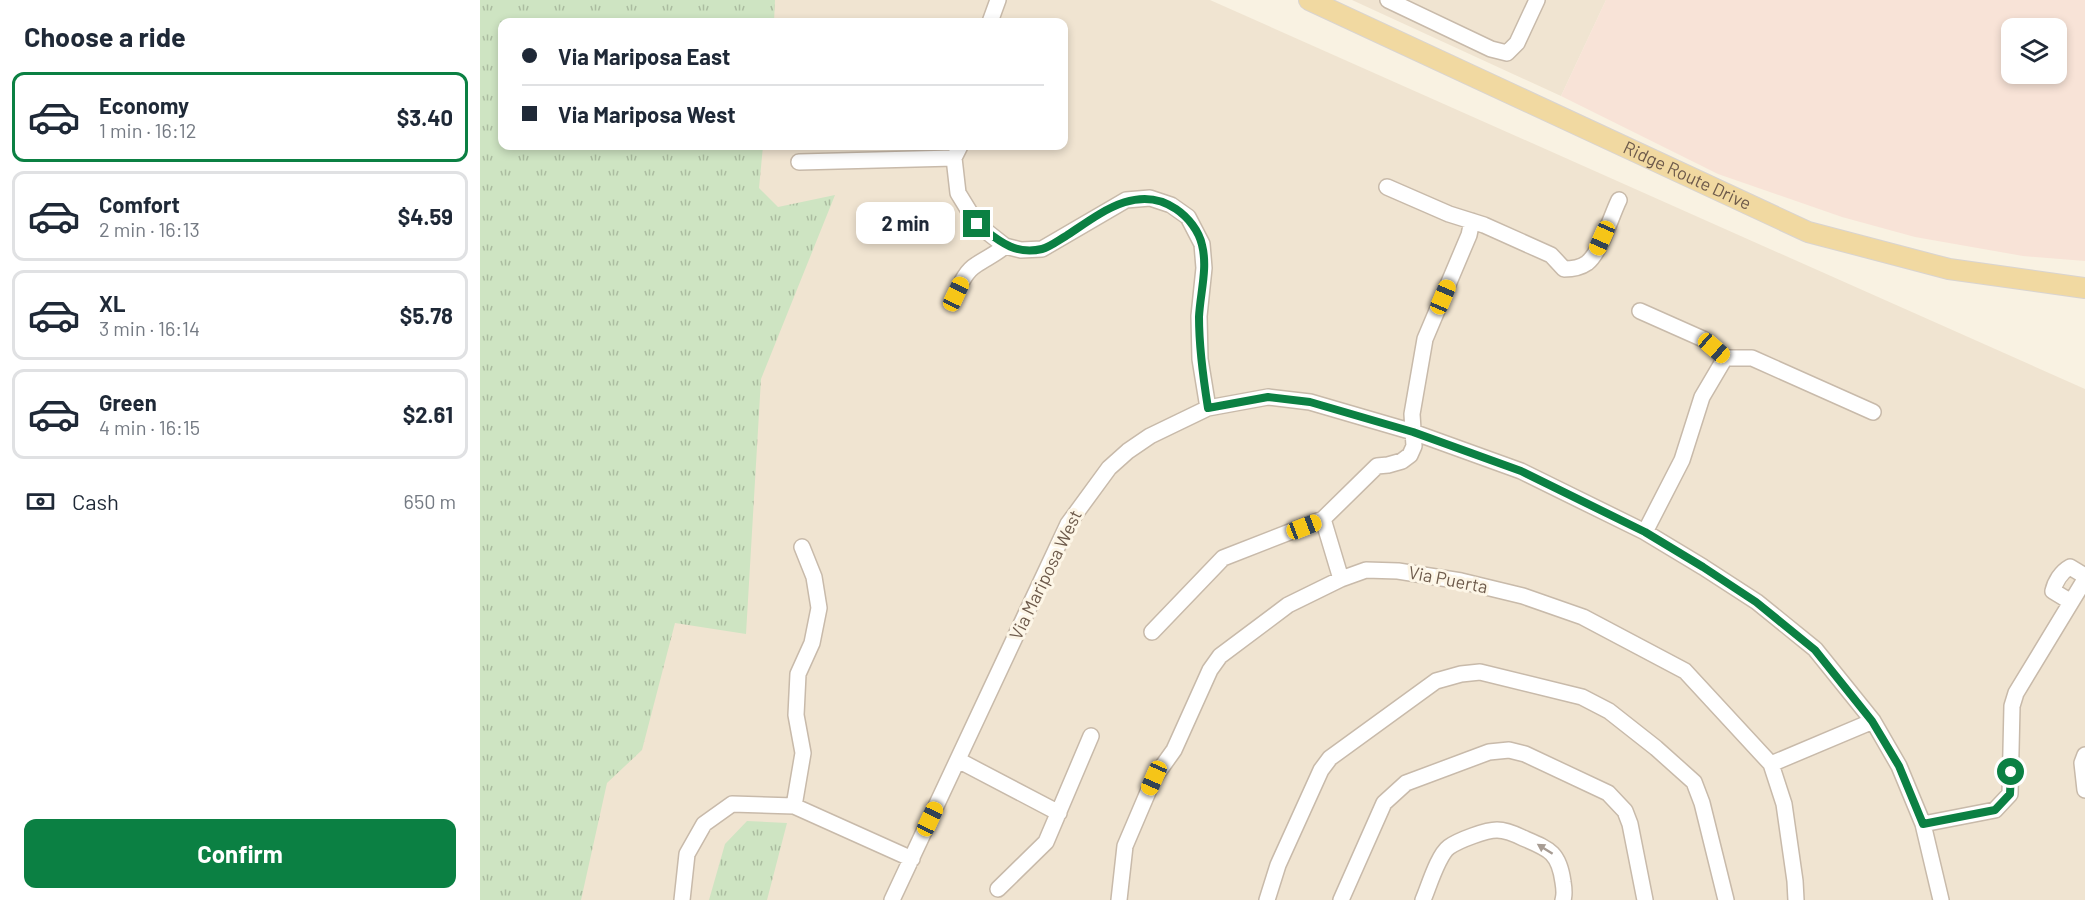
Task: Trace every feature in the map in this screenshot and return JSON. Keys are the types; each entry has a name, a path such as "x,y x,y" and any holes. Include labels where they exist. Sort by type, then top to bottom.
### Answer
{"main road":[{"name":"Ridge Route Drive","path":"1309,0 1808,232 1949,269 2085,288"}],"street":[{"path":"991,18 998,0"},
{"path":"1388,0 1491,49 1508,53 1517,43 1537,0"},
{"path":"799,162 957,152 958,193 977,224 1005,246 1021,250 1042,249 1126,200 1150,198 1171,205 1188,217 1202,244 1204,268 1199,316 1200,359 1208,408"},
{"path":"1387,187 1551,255 1564,269 1575,269 1585,265 1593,257 1619,200"},
{"path":"1152,632 1223,558 1323,519 1377,466 1402,461 1410,455 1414,446 1412,414 1425,339 1469,235 1472,221"},
{"path":"956,294 963,279 974,266 995,256 1005,246"},
{"path":"1640,311 1703,339 1725,358 1752,358 1873,412"},
{"path":"1645,532 1682,460 1702,397 1725,358"},
{"name":"Via Mariposa West","path":"892,900 1068,524 1089,493 1109,468 1150,436 1208,408 1268,397 1310,402 1413,432 1521,471 1645,532 1756,602 1815,650 1872,721 1899,766 1923,824 1941,900"},
{"path":"1323,519 1341,579"},
{"path":"794,806 803,753 796,715 798,674 812,643 819,608 814,577 802,547"},
{"name":"Via Puerta","path":"1119,900 1125,846 1154,778 1174,750 1210,670 1220,656 1288,605 1341,579 1366,570 1398,571 1461,581 1523,596 1583,617 1685,671 1771,764 1784,804 1796,881 1796,900"},
{"path":"1923,824 1995,810 2010,794 2012,706 2016,693 2071,602"},
{"path":"1267,900 1278,865 1321,770 1330,758 1436,681 1461,674 1480,672 1582,697 1609,711 1694,782 1702,803 1726,900"},
{"path":"1771,764 1872,721"},
{"path":"998,889 1046,842 1091,736"},
{"path":"1341,900 1384,803 1406,783 1489,752 1509,750 1525,754 1608,793 1625,811 1630,825 1645,900"},
{"path":"2085,755 2082,763 2085,790"},
{"path":"958,760 1059,813"},
{"path":"682,900 687,854 704,824 732,804 794,806 912,859"},
{"path":"1423,900 1448,847 1485,832 1498,830 1510,832 1548,849 1555,856 1561,868 1565,896 1563,900"}],"shaded area":[{"path":"742,0 1210,0 2085,389 2085,900 480,900 694,150 1068,150 1068,18 736,18"},
{"path":"1352,0 1606,0 1561,96"},
{"path":"1606,0 2085,0 2085,261 2023,256 1915,237 1842,217 1718,174 1561,96"}],"green space":[{"path":"480,0 775,0 774,18 498,18 498,150 763,150 759,188 778,207 835,195 761,379 746,634 675,623 642,750 607,783 581,900 480,900"},
{"path":"747,821 787,823 767,900 709,900 725,844"}],"route":[{"path":"977,224 1005,246 1021,250 1042,249 1126,200 1150,198 1171,205 1188,217 1202,244 1204,268 1199,316 1200,359 1208,408 1268,397 1310,402 1413,432 1521,471 1645,532 1756,602 1815,650 1872,721 1899,766 1923,824 1995,810 2010,794 2011,772"}]}
